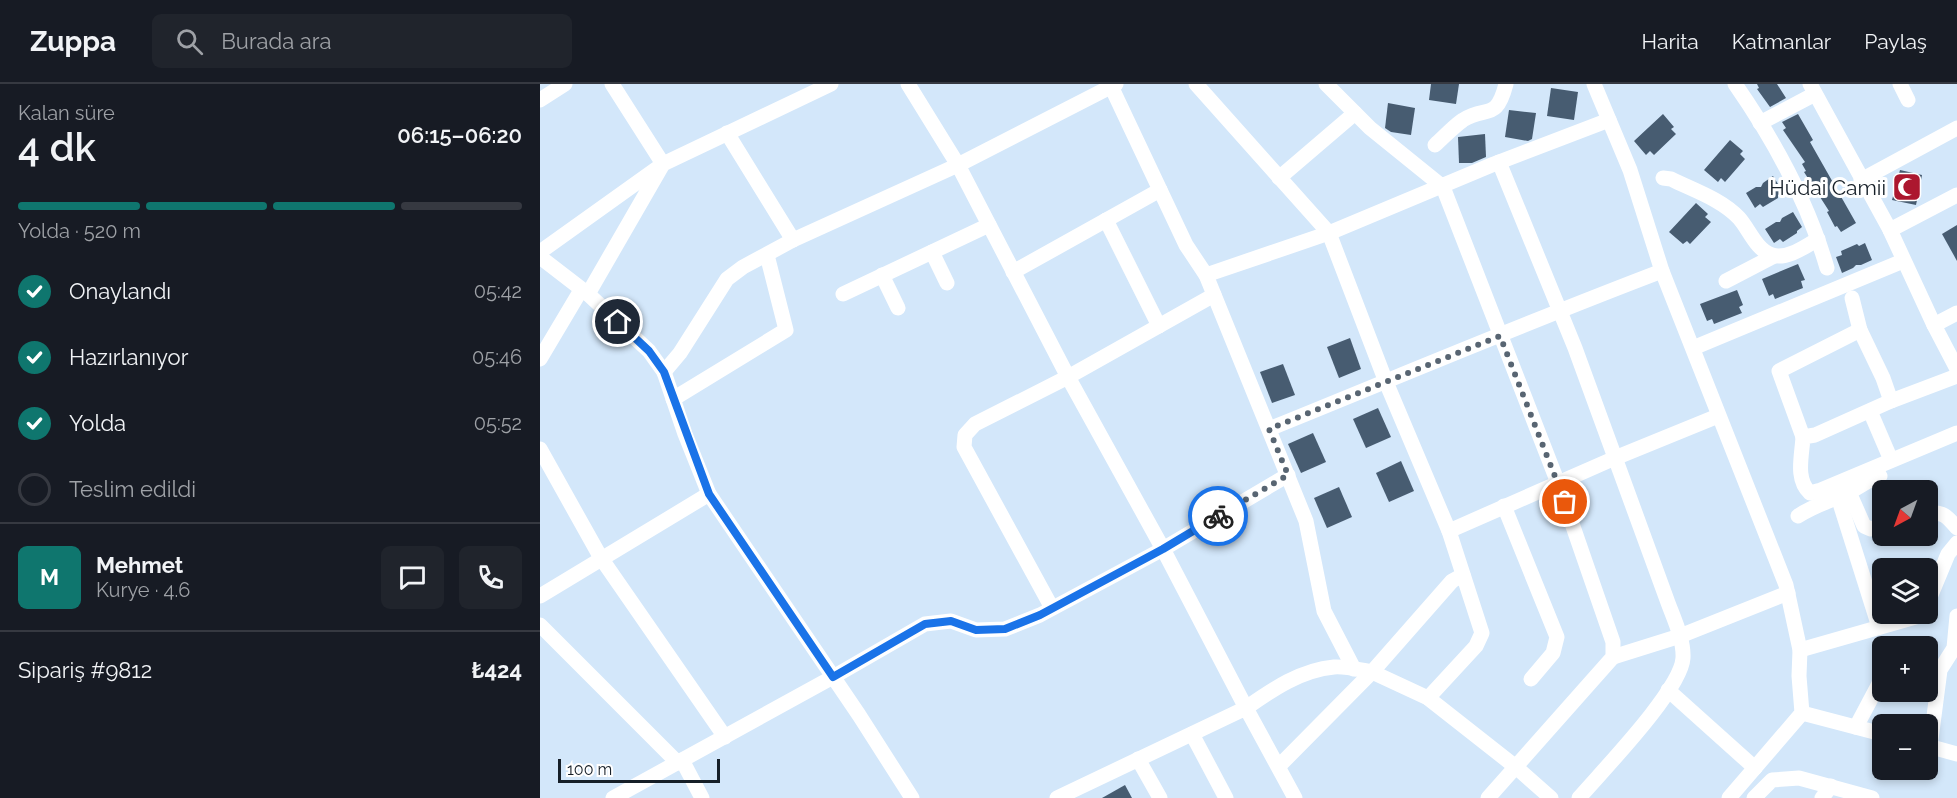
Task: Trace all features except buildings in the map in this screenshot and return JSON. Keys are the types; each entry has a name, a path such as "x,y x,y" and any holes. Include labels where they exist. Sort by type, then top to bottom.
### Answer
{"street":[{"path":"540,100 566,84"},
{"path":"612,84 663,164"},
{"path":"540,252 663,164 831,84"},
{"path":"908,84 958,165 1068,377 1163,549 1295,798"},
{"path":"1196,84 1329,233 1386,382 1449,531 1482,633 1476,646 1428,698"},
{"path":"1326,84 1370,128 1443,187 1558,483 1613,642 1613,657"},
{"path":"1435,145 1462,121 1488,113 1497,106 1502,99 1506,84"},
{"path":"1594,84 1630,170 1662,271 1788,593 1800,650 1799,676 1802,713 1729,798"},
{"path":"1736,84 1784,163 1818,239 1827,268"},
{"path":"1900,84 1908,100"},
{"path":"664,372 680,353 728,279 743,267 793,240 958,165 1112,85 1186,245 1206,275 1306,521 1324,611 1354,669"},
{"path":"1760,123 1812,89 1890,230 1957,369"},
{"path":"1279,178 1355,113"},
{"path":"1206,275 1329,233 1499,162 1609,120"},
{"path":"1861,180 1957,128"},
{"path":"727,134 793,240"},
{"path":"1499,162 1559,310 1615,458 1680,636 1683,656 1682,669 1655,711 1579,798"},
{"path":"540,359 585,292 663,164"},
{"path":"1664,178 1671,179 1721,203 1738,218 1765,252 1774,256"},
{"path":"1013,272 1160,190"},
{"path":"1890,230 1957,195"},
{"path":"1106,220 1159,326"},
{"path":"843,294 989,225"},
{"path":"1725,281 1774,256 1800,249 1818,239"},
{"path":"932,252 947,283"},
{"path":"673,399 786,330 767,255"},
{"path":"540,258 585,292 649,351 664,372 709,494 912,798"},
{"path":"1693,348 1903,261"},
{"path":"1269,429 1559,310 1662,271"},
{"path":"882,275 898,308"},
{"path":"1052,608 964,447 967,430 1068,377 1214,295"},
{"path":"1852,298 1860,330 1883,378 1891,401"},
{"path":"1934,325 1957,314"},
{"path":"1860,330 1779,371 1803,437 1800,475 1803,487 1810,493 1957,433"},
{"path":"1803,437 1815,435 1891,401 1957,376"},
{"path":"1870,411 1891,460"},
{"path":"1449,531 1615,458 1718,416"},
{"path":"1798,516 1814,506 1843,495 1868,480 1957,441"},
{"path":"540,449 601,558 725,737"},
{"path":"613,798 925,624 951,621 976,630 1005,629 1052,608 1163,549 1288,475"},
{"path":"540,596 709,494"},
{"path":"1843,495 1864,526 1872,529"},
{"path":"1843,495 1879,627"},
{"path":"1504,506 1556,630 1557,637 1553,653 1531,679"},
{"path":"1938,513 1947,516 1957,528"},
{"path":"1938,578 1948,554 1957,543"},
{"path":"1279,766 1372,672 1452,581 1463,575"},
{"path":"1488,798 1613,657 1680,636 1788,593"},
{"path":"1938,663 1954,648 1957,616"},
{"path":"1800,650 1890,624"},
{"path":"540,625 680,761 702,798"},
{"path":"1058,798 1246,708 1271,691 1307,673 1336,667 1372,672 1428,698 1517,768 1551,798"},
{"path":"1668,690 1755,768"},
{"path":"1856,727 1872,697"},
{"path":"1802,713 1872,731"},
{"path":"1192,735 1226,798"},
{"path":"1938,749 1957,754"},
{"path":"1138,759 1160,798"},
{"path":"1754,798 1772,780 1799,778 1826,792 1872,798"}],"way so far":[{"path":"1218,516 1288,475 1269,429 1500,336 1565,502"}],"place":[{"name":"Hüdai Camii","path":"1907,187"}],"route":[{"path":"618,322 649,351 664,372 709,494 833,677 925,624 951,621 976,630 1005,629 1040,615 1163,549 1218,516"}]}
